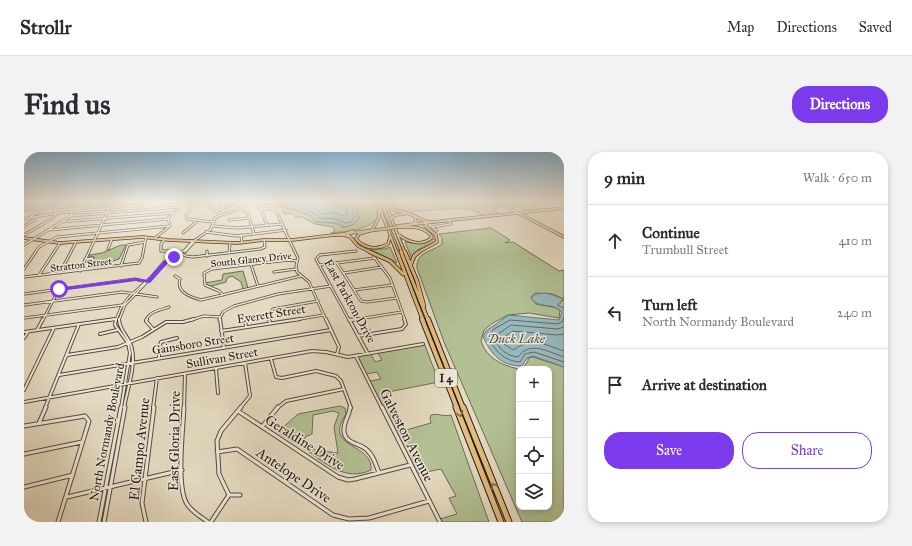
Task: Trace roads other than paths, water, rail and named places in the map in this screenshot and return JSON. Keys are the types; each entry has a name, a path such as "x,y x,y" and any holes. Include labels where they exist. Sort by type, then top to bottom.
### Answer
{"highway":[{"path":"378,218 373,230 359,234 356,239 367,247 382,247 388,244 390,234"},
{"name":"I 4","path":"384,218 406,280 429,333 501,522"},
{"name":"I 4","path":"389,218 430,326 509,522"},
{"path":"409,225 416,221 413,218"},
{"path":"417,218 421,221 431,222"},
{"path":"392,219 412,267 430,326"},
{"path":"412,267 411,261 417,253 437,242 436,235 425,226 427,224"},
{"path":"397,227 420,228 429,232 432,237 426,241 413,242 404,239 397,232"},
{"path":"353,231 347,233 358,246 390,261 401,272 406,280"},
{"path":"334,235 344,235 351,238"}],"main road":[{"path":"397,227 431,222 479,218"},
{"path":"529,218 564,237"},
{"path":"24,238 60,243 112,238 147,237 230,244 264,240 290,240 449,221"},
{"path":"325,236 353,231 373,230"}],"street":[{"path":"24,226 35,218"},
{"path":"24,235 53,218"},
{"path":"24,245 66,218"},
{"path":"60,222 112,218"},
{"path":"186,218 189,220 213,222"},
{"path":"213,226 215,218"},
{"path":"229,220 247,218"},
{"path":"250,218 254,234"},
{"path":"264,218 267,225"},
{"path":"279,218 298,258 296,269 301,276 307,280 312,289 339,347 337,354"},
{"path":"80,271 104,219"},
{"path":"48,230 168,219 170,226"},
{"path":"182,233 197,221"},
{"path":"437,231 432,227 451,224 449,221"},
{"path":"129,342 115,323 124,306 134,293 147,282 163,262 181,253 213,226 233,228 282,224"},
{"path":"24,269 39,247 59,236 170,226"},
{"path":"155,238 170,226"},
{"path":"206,232 224,235 241,235 285,230"},
{"path":"241,235 242,243"},
{"path":"121,266 128,245 145,242 147,237"},
{"path":"108,249 112,238"},
{"path":"165,239 161,244 160,250 163,252 175,251 191,257 264,248 264,240"},
{"path":"59,273 76,242"},
{"name":"Stratton Street","path":"24,277 138,263 142,258 145,242"},
{"path":"39,276 60,243"},
{"path":"229,253 230,244"},
{"path":"206,256 207,251"},
{"name":"East Parkton Drive","path":"356,251 317,257 316,259 368,354"},
{"path":"320,265 374,257 390,278 406,324 403,328 358,336"},
{"path":"85,259 93,258"},
{"name":"South Glancy Drive","path":"223,295 220,291 205,285 203,275 206,272 288,260 298,261"},
{"path":"101,268 103,263"},
{"path":"337,263 360,300 367,302 397,298"},
{"path":"252,265 258,286"},
{"path":"343,273 382,267"},
{"path":"274,272 296,269"},
{"path":"175,276 180,279 178,287 180,290 196,299 206,300 301,276"},
{"path":"24,294 136,279 147,282"},
{"path":"354,290 392,285"},
{"path":"224,348 219,324 220,318 226,310 234,306 278,294 331,286"},
{"path":"37,330 59,289"},
{"path":"24,305 122,292 157,297"},
{"path":"270,323 268,315 273,310 318,301"},
{"path":"24,318 124,306"},
{"path":"153,329 146,321 146,318 153,312 169,308"},
{"path":"349,320 402,312"},
{"name":"Everett Street","path":"221,331 324,315"},
{"path":"67,355 118,347 142,337 166,322 183,322 204,316 220,318"},
{"path":"24,332 117,319"},
{"path":"245,320 246,327"},
{"path":"39,423 79,324"},
{"path":"24,390 54,328"},
{"path":"100,334 118,329"},
{"name":"Gainsboro Street","path":"59,375 331,330"},
{"path":"24,338 28,332"},
{"path":"159,358 159,347 161,342 176,338"},
{"name":"North Normandy Boulevard","path":"99,522 132,363 133,351 129,342"},
{"name":"Sullivan Street","path":"24,402 312,351 348,357 423,344"},
{"name":"Galveston Avenue","path":"356,356 440,522"},
{"path":"271,358 276,377 282,378 320,371 336,376 341,381 351,408 343,424 344,434 350,442 366,449 371,455 379,473"},
{"path":"229,495 219,474 217,441 221,431 250,396 245,363"},
{"path":"216,368 218,393"},
{"name":"East Gloria Drive","path":"185,374 181,487 183,499 188,506 208,522"},
{"name":"El Campo Avenue","path":"146,522 142,503 157,378"},
{"name":"North Normandy Boulevard","path":"104,522 128,384"},
{"path":"262,427 280,404 286,401 344,390"},
{"name":"Geraldine Drive","path":"238,412 338,477 348,480 355,479 410,465"},
{"path":"24,426 85,416 89,421 67,497 58,522"},
{"path":"24,454 82,442"},
{"name":"Antelope Drive","path":"217,452 237,449 328,511 349,519 369,518 429,501"},
{"path":"67,497 182,470"},
{"path":"24,487 73,475"},
{"path":"229,495 240,494"},
{"path":"211,522 229,495"}],"water":[{"path":"359,218 353,225 343,227 339,223 316,222 313,219"},
{"name":"Duck Lake","path":"546,293 563,299 557,305 564,308 564,367 533,356 527,358 522,366 508,364 503,362 494,354 483,337 486,331 509,315 559,320 562,312 554,307 541,305 534,301 531,298 536,294"}]}
